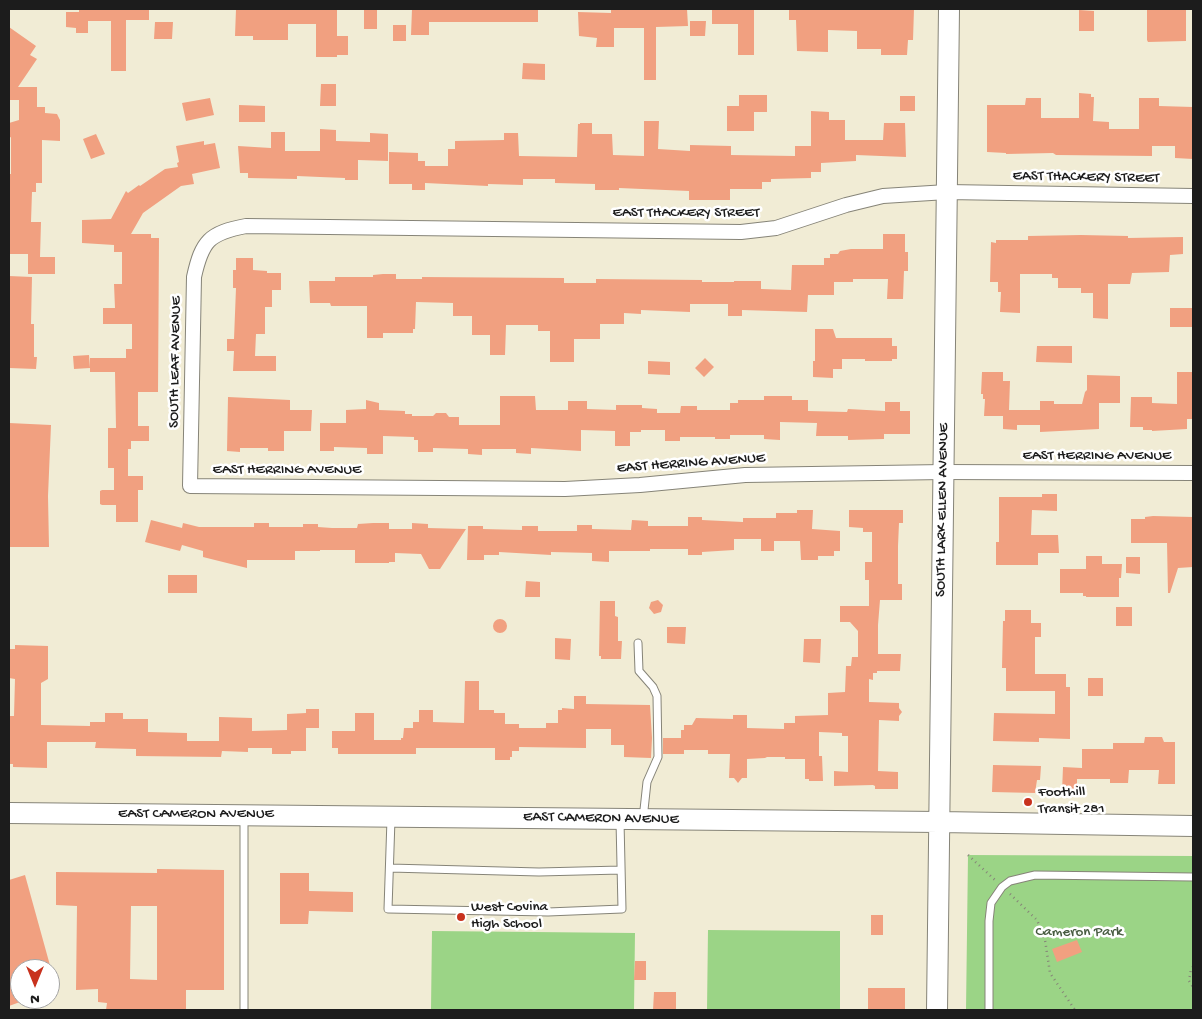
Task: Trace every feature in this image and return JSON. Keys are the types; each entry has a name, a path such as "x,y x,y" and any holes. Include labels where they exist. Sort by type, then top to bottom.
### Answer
{"main road":[{"name":"SOUTH LARK ELLEN AVENUE","path":"937,1010 949,9"},
{"name":"EAST CAMERON AVENUE","path":"10,816 244,815 1193,826"}],"street":[{"name":"EAST THACKERY STREET","path":"207,241 225,230 246,226 740,232 776,228 846,205 883,196 947,192 1193,196"},
{"name":"SOUTH LEAF AVENUE","path":"190,486 194,277 198,258 207,241"},
{"name":"EAST HERRING AVENUE","path":"190,486 565,489 640,485 745,474 944,472 1193,473"}],"lane":[{"path":"638,643 639,671 653,687 657,696 658,757 647,782 643,819"},
{"path":"244,815 244,1010"},
{"path":"391,817 388,909 548,912 622,909 620,819"},
{"path":"390,868 539,872 621,870"},
{"path":"989,1010 991,903 1002,887 1010,881 1035,875 1193,877"}],"path":[{"path":"968,855 1037,920 1045,940 1050,973 1075,1010"},
{"path":"1193,967 1189,981 1193,987"}],"green space":[{"name":"Cameron Park","path":"968,855 1193,856 1193,1010 966,1010"},
{"path":"708,930 840,931 840,1010 707,1010"},
{"path":"432,931 635,933 634,1010 431,1009"}],"building":[{"path":"79,9 149,9 149,20 126,20 126,71 111,71 111,21 88,21 88,33 76,33 76,28 66,27 66,12 79,12"},
{"path":"236,9 337,9 337,36 348,36 348,55 316,57 316,24 288,24 288,40 253,40 253,36 235,36"},
{"path":"364,9 377,9 377,29 364,29"},
{"path":"412,9 538,9 538,22 429,22 429,35 411,35"},
{"path":"611,9 687,9 688,26 656,27 656,80 644,80 644,28 614,28 614,47 596,47 597,38 579,36 578,12 611,13"},
{"path":"712,9 754,9 754,55 738,55 738,24 712,24"},
{"path":"789,9 914,9 913,40 908,40 907,55 881,55 881,49 857,49 857,31 828,30 828,52 797,51 796,20 789,20"},
{"path":"1147,9 1186,9 1186,41 1148,42"},
{"path":"1079,10 1094,11 1094,31 1079,31"},
{"path":"690,21 706,21 705,36 690,36"},
{"path":"155,22 173,22 172,39 154,39"},
{"path":"393,25 406,25 406,41 393,41"},
{"path":"9,27 36,46 30,55 37,59 18,87 37,87 37,107 45,107 45,113 57,114 60,120 60,141 42,140 42,183 36,183 36,192 32,192 31,222 41,222 40,257 55,257 55,274 28,274 28,254 10,254 9,174 11,174 11,137 9,138 9,123 19,120 19,100 9,100"},
{"path":"523,63 545,64 545,80 522,79"},
{"path":"321,84 336,84 336,106 320,106"},
{"path":"1079,93 1091,94 1091,97 1094,97 1093,121 1109,122 1109,129 1139,129 1139,98 1159,98 1159,106 1193,107 1193,159 1175,158 1175,146 1152,146 1152,156 1056,155 1053,153 1006,154 987,152 987,105 1025,105 1026,98 1041,98 1041,118 1079,118"},
{"path":"739,95 767,95 767,112 754,112 754,131 727,131 727,106 739,106"},
{"path":"900,96 915,96 915,111 900,111"},
{"path":"210,98 214,115 186,121 182,103"},
{"path":"239,105 265,106 265,122 239,122"},
{"path":"811,111 829,112 829,120 845,120 845,140 883,140 884,123 905,123 906,157 856,155 856,161 821,163 821,172 811,172 811,178 771,179 771,182 762,182 762,189 730,189 730,200 689,200 689,191 619,188 619,190 595,190 595,184 555,183 555,179 523,179 523,185 488,184 488,186 425,183 425,190 412,190 412,184 389,184 389,152 418,153 418,161 425,161 425,166 448,166 448,149 455,149 455,141 504,140 504,133 518,133 519,156 577,157 578,124 580,123 592,123 592,134 612,134 613,155 644,156 644,121 659,121 658,149 690,151 690,145 731,146 731,155 795,156 795,146 811,146"},
{"path":"320,129 336,130 336,141 370,142 370,133 388,134 388,161 358,160 358,180 297,176 297,179 248,178 248,173 240,173 238,146 271,148 271,132 285,132 285,151 320,151"},
{"path":"96,134 105,154 91,159 83,139"},
{"path":"204,141 204,145 215,143 220,168 192,174 194,184 181,186 143,213 131,234 151,234 151,238 159,238 158,392 138,392 138,426 149,426 149,441 131,441 131,449 128,449 128,476 143,476 143,490 138,490 138,522 116,522 116,505 100,504 100,491 114,490 114,468 108,468 108,428 116,428 115,372 90,372 90,358 126,358 126,349 132,349 132,324 103,324 103,308 115,308 114,284 122,284 122,252 114,252 114,245 82,243 82,220 111,219 126,191 128,193 165,169 178,167 176,146"},
{"path":"883,234 905,234 905,252 908,252 908,271 904,271 903,299 887,299 888,279 853,279 853,282 834,282 834,295 808,295 807,312 742,310 742,316 728,316 728,304 690,304 690,312 641,310 641,314 624,313 624,324 600,324 600,339 574,339 574,362 550,362 550,331 538,331 538,325 506,325 505,355 490,355 490,335 472,335 472,316 453,316 453,303 416,302 415,329 413,329 413,333 383,333 383,338 367,338 367,306 331,306 330,303 310,303 309,281 335,281 335,277 373,277 373,275 383,274 396,274 396,279 422,279 422,277 564,278 564,283 596,283 596,279 702,280 702,282 761,281 761,289 791,290 792,265 824,265 824,258 830,258 830,254 838,254 840,251 851,249 883,249"},
{"path":"1028,236 1128,236 1128,238 1183,237 1183,254 1170,255 1169,272 1132,273 1130,284 1108,284 1108,319 1093,318 1093,293 1081,293 1081,288 1058,288 1058,278 1052,278 1052,274 1020,274 1020,313 1000,312 1001,292 998,292 998,282 990,282 991,242 996,243 996,240 1028,240"},
{"path":"236,258 253,258 253,270 281,273 281,290 272,290 272,307 265,307 265,334 256,334 255,356 276,356 276,371 233,371 234,351 227,351 227,339 234,339 236,288 233,288 233,270 236,270"},
{"path":"9,276 32,277 31,324 34,324 34,357 37,357 36,369 9,368"},
{"path":"1170,308 1193,308 1193,327 1170,327"},
{"path":"815,329 833,329 836,338 892,338 892,346 897,346 897,359 892,359 892,361 865,361 865,359 842,359 842,369 833,369 833,378 813,377"},
{"path":"1037,346 1072,346 1072,363 1036,362"},
{"path":"89,355 90,368 74,369 73,356"},
{"path":"705,358 714,367 704,377 695,368"},
{"path":"648,361 670,362 670,375 648,374"},
{"path":"982,372 1003,372 1003,381 1010,381 1009,410 1040,410 1040,401 1054,401 1054,404 1082,404 1087,390 1087,375 1120,376 1120,403 1099,403 1099,429 1040,432 1040,425 1017,425 1017,430 1003,429 1003,416 984,416 985,399 983,399 983,394 981,394"},
{"path":"1177,372 1193,372 1193,419 1187,419 1187,429 1152,431 1143,430 1143,427 1130,427 1131,397 1152,397 1152,403 1177,404"},
{"path":"500,396 535,396 536,410 568,410 568,401 587,401 587,409 616,410 616,405 642,405 642,408 657,409 657,413 680,413 681,406 697,406 697,410 730,410 730,403 738,403 738,400 764,400 764,396 792,396 792,400 808,400 808,411 847,412 848,409 885,411 885,402 900,402 900,411 910,411 910,434 884,434 884,439 848,440 848,436 816,436 817,423 780,422 780,440 764,439 764,435 730,435 730,439 680,437 680,441 665,441 665,430 641,430 641,432 630,432 630,446 615,446 615,431 581,430 581,451 531,448 531,454 516,453 516,449 482,449 482,455 468,454 468,449 433,448 433,452 418,452 418,440 414,440 414,437 383,436 383,454 367,454 367,448 334,447 334,451 320,451 320,423 346,423 346,410 366,409 366,400 379,403 379,410 405,411 405,414 412,414 412,416 433,416 436,413 446,413 449,417 459,417 459,425 500,425"},
{"path":"228,397 290,400 290,410 312,410 311,431 284,431 284,451 268,451 268,448 240,448 240,452 227,451"},
{"path":"9,423 51,425 48,496 49,547 9,547"},
{"path":"1042,494 1057,494 1057,511 1032,510 1031,535 1058,535 1059,553 1038,553 1038,565 996,565 996,542 999,542 999,497 1042,497"},
{"path":"797,510 813,510 812,529 840,531 840,551 834,551 834,556 818,556 818,560 801,560 800,541 774,541 774,551 761,551 761,539 734,539 734,550 702,552 702,555 688,555 688,549 609,551 609,562 592,561 592,553 551,552 551,555 499,552 499,555 484,555 484,560 467,560 468,526 483,526 483,529 522,530 522,526 538,526 538,531 577,531 577,525 592,525 592,529 631,530 632,520 648,521 648,526 688,526 688,517 702,517 702,520 743,522 743,518 776,518 776,513 797,513"},
{"path":"849,510 903,510 903,523 899,523 898,546 898,584 902,584 902,600 880,600 878,625 878,654 901,654 900,671 877,671 877,673 873,673 873,680 869,679 869,702 899,703 899,708 902,712 899,716 899,721 879,720 878,771 898,772 898,789 875,789 873,785 834,786 834,771 848,772 848,736 842,736 842,733 819,732 819,756 822,756 823,781 809,781 809,779 805,779 805,759 767,757 747,759 747,778 742,778 738,783 734,778 729,778 730,754 708,754 708,750 684,750 684,754 663,754 663,738 681,738 681,730 684,730 684,725 692,725 696,718 733,719 733,715 747,715 747,728 784,729 784,723 795,723 795,716 828,715 828,693 845,692 846,666 851,666 852,657 858,657 858,631 850,622 840,622 840,606 869,606 869,580 865,580 865,562 872,562 872,532 863,532 863,528 849,527"},
{"path":"1145,517 1193,517 1193,567 1178,568 1170,593 1168,593 1167,543 1131,543 1131,519 1145,519"},
{"path":"151,520 182,528 183,523 199,527 254,527 254,523 269,523 269,527 303,527 303,524 318,524 318,527 357,528 358,524 389,523 389,529 412,529 412,523 428,524 428,528 466,529 440,569 429,569 421,554 395,553 395,562 389,563 355,563 355,550 295,551 295,560 247,560 247,568 203,557 203,551 182,545 180,551 145,542"},
{"path":"1086,556 1102,556 1102,564 1122,564 1121,578 1119,578 1119,597 1086,597 1083,596 1083,593 1060,593 1060,569 1086,569"},
{"path":"1126,557 1140,557 1140,574 1126,573"},
{"path":"168,575 197,575 197,593 168,593"},
{"path":"526,581 540,582 540,597 525,597"},
{"path":"658,600 663,605 661,612 654,614 649,608 651,602"},
{"path":"600,601 615,601 615,616 618,617 618,641 622,641 621,659 601,659 601,656 599,656"},
{"path":"1116,607 1132,607 1132,626 1116,626"},
{"path":"1005,610 1031,610 1031,623 1041,623 1041,637 1035,637 1035,674 1066,674 1066,687 1070,687 1070,739 1039,738 1039,742 993,741 994,713 1055,714 1055,691 1006,691 1006,668 1002,668"},
{"path":"500,619 505,621 507,626 505,631 500,633 495,631 493,626 495,621"},
{"path":"667,627 686,627 685,644 667,643"},
{"path":"555,638 571,639 570,660 555,659"},
{"path":"804,639 821,639 820,663 803,662"},
{"path":"15,645 48,646 48,679 41,683 41,725 90,726 90,722 105,722 105,713 123,713 123,719 148,719 148,732 187,733 187,741 219,741 219,717 252,718 252,731 287,730 287,714 306,713 306,709 319,709 319,728 306,728 306,751 291,751 291,754 272,754 272,748 248,748 248,752 222,751 221,757 136,756 136,749 95,748 96,742 47,742 47,768 13,767 13,764 9,764 9,716 14,716 15,679 9,678 9,649 15,649"},
{"path":"1088,678 1103,678 1103,696 1088,696"},
{"path":"465,681 479,681 479,710 494,710 494,713 505,713 505,724 519,724 519,728 546,728 546,723 558,723 558,710 562,710 562,708 574,709 574,696 586,696 586,704 650,705 651,758 624,757 624,745 611,745 611,729 586,729 586,748 519,747 519,751 512,751 510,760 495,760 495,748 416,748 416,754 338,754 338,748 332,748 332,731 355,731 355,713 374,713 374,740 401,740 404,728 413,728 413,722 419,722 419,710 433,710 433,722 464,723"},
{"path":"1145,737 1162,737 1164,742 1175,742 1175,784 1158,784 1159,770 1129,770 1128,783 1110,783 1110,779 1077,779 1077,792 1062,792 1063,767 1082,768 1082,749 1113,749 1113,743 1144,743"},
{"path":"993,765 1041,766 1040,780 1037,780 1035,793 992,792"},
{"path":"157,869 224,870 224,990 186,990 186,1010 106,1010 107,1003 98,1002 98,989 76,990 77,906 56,905 56,872 157,873","holes":["131,906 157,906 157,980 130,979"]},
{"path":"280,873 309,873 309,891 353,892 353,912 309,911 308,924 280,924"},
{"path":"25,875 48,959 10,959 9,1006 9,880"},
{"path":"871,915 883,915 883,935 871,935"},
{"path":"1077,940 1082,952 1057,962 1052,949"},
{"path":"635,961 646,961 646,980 634,980"},
{"path":"868,988 905,988 905,1010 868,1010"},
{"path":"654,992 676,992 676,1010 653,1010"}],"place":[{"name":"Foothill Transit 281","path":"1028,802"},
{"name":"West Covina High School","path":"461,917"}]}
